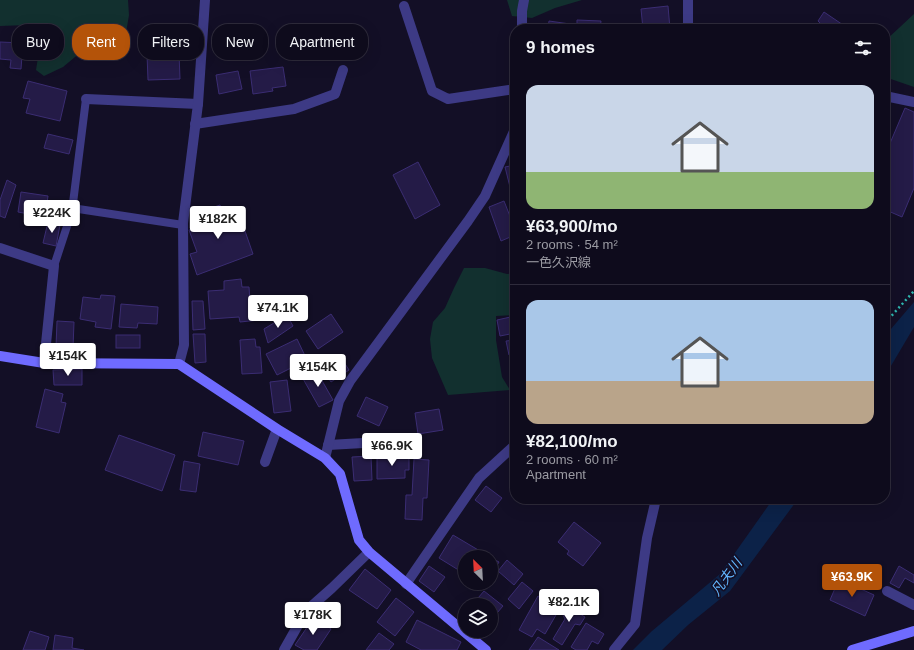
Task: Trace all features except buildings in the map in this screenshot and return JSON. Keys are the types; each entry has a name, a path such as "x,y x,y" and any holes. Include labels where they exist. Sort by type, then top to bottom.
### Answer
{"street":[{"path":"179,364 184,345 183,226 198,104 206,0"},
{"path":"522,24 524,0"},
{"path":"688,0 688,24"},
{"path":"404,6 432,91 448,99 510,90"},
{"path":"195,124 294,109 335,94 343,70"},
{"path":"890,97 914,102"},
{"path":"86,99 198,104"},
{"path":"325,458 339,401 350,381 476,209 484,196 510,140"},
{"path":"0,248 54,266 44,363"},
{"path":"0,356 44,363 179,364 276,429 325,458 340,474 359,540 369,552 486,650"},
{"path":"265,462 276,429"},
{"path":"328,445 398,441"},
{"path":"406,584 479,478 510,450"},
{"path":"614,650 635,624 647,538 655,504"},
{"path":"284,650 306,611 369,552"},
{"path":"887,591 914,605"},
{"path":"852,650 914,631"}],"lane":[{"path":"54,266 72,208 86,99"},
{"path":"72,208 183,226"}],"path":[{"path":"890,317 914,291"}],"green space":[{"path":"0,0 128,0 129,15 128,24 72,24 72,60 63,67 44,76 36,70 38,60 64,60 64,24 12,24 12,26 0,26"},
{"path":"507,0 582,0 555,8 532,18 512,16"},
{"path":"914,14 914,87 890,79 890,36"},
{"path":"464,268 485,268 510,274 510,315 496,316 496,340 502,377 510,390 448,395 432,358 430,339 433,322 445,308"}],"water":[{"path":"914,302 914,327 890,368 890,330"},
{"name":"凡夫川","path":"769,504 794,504 730,591 688,625 662,650 633,650 652,631 720,574"}]}
